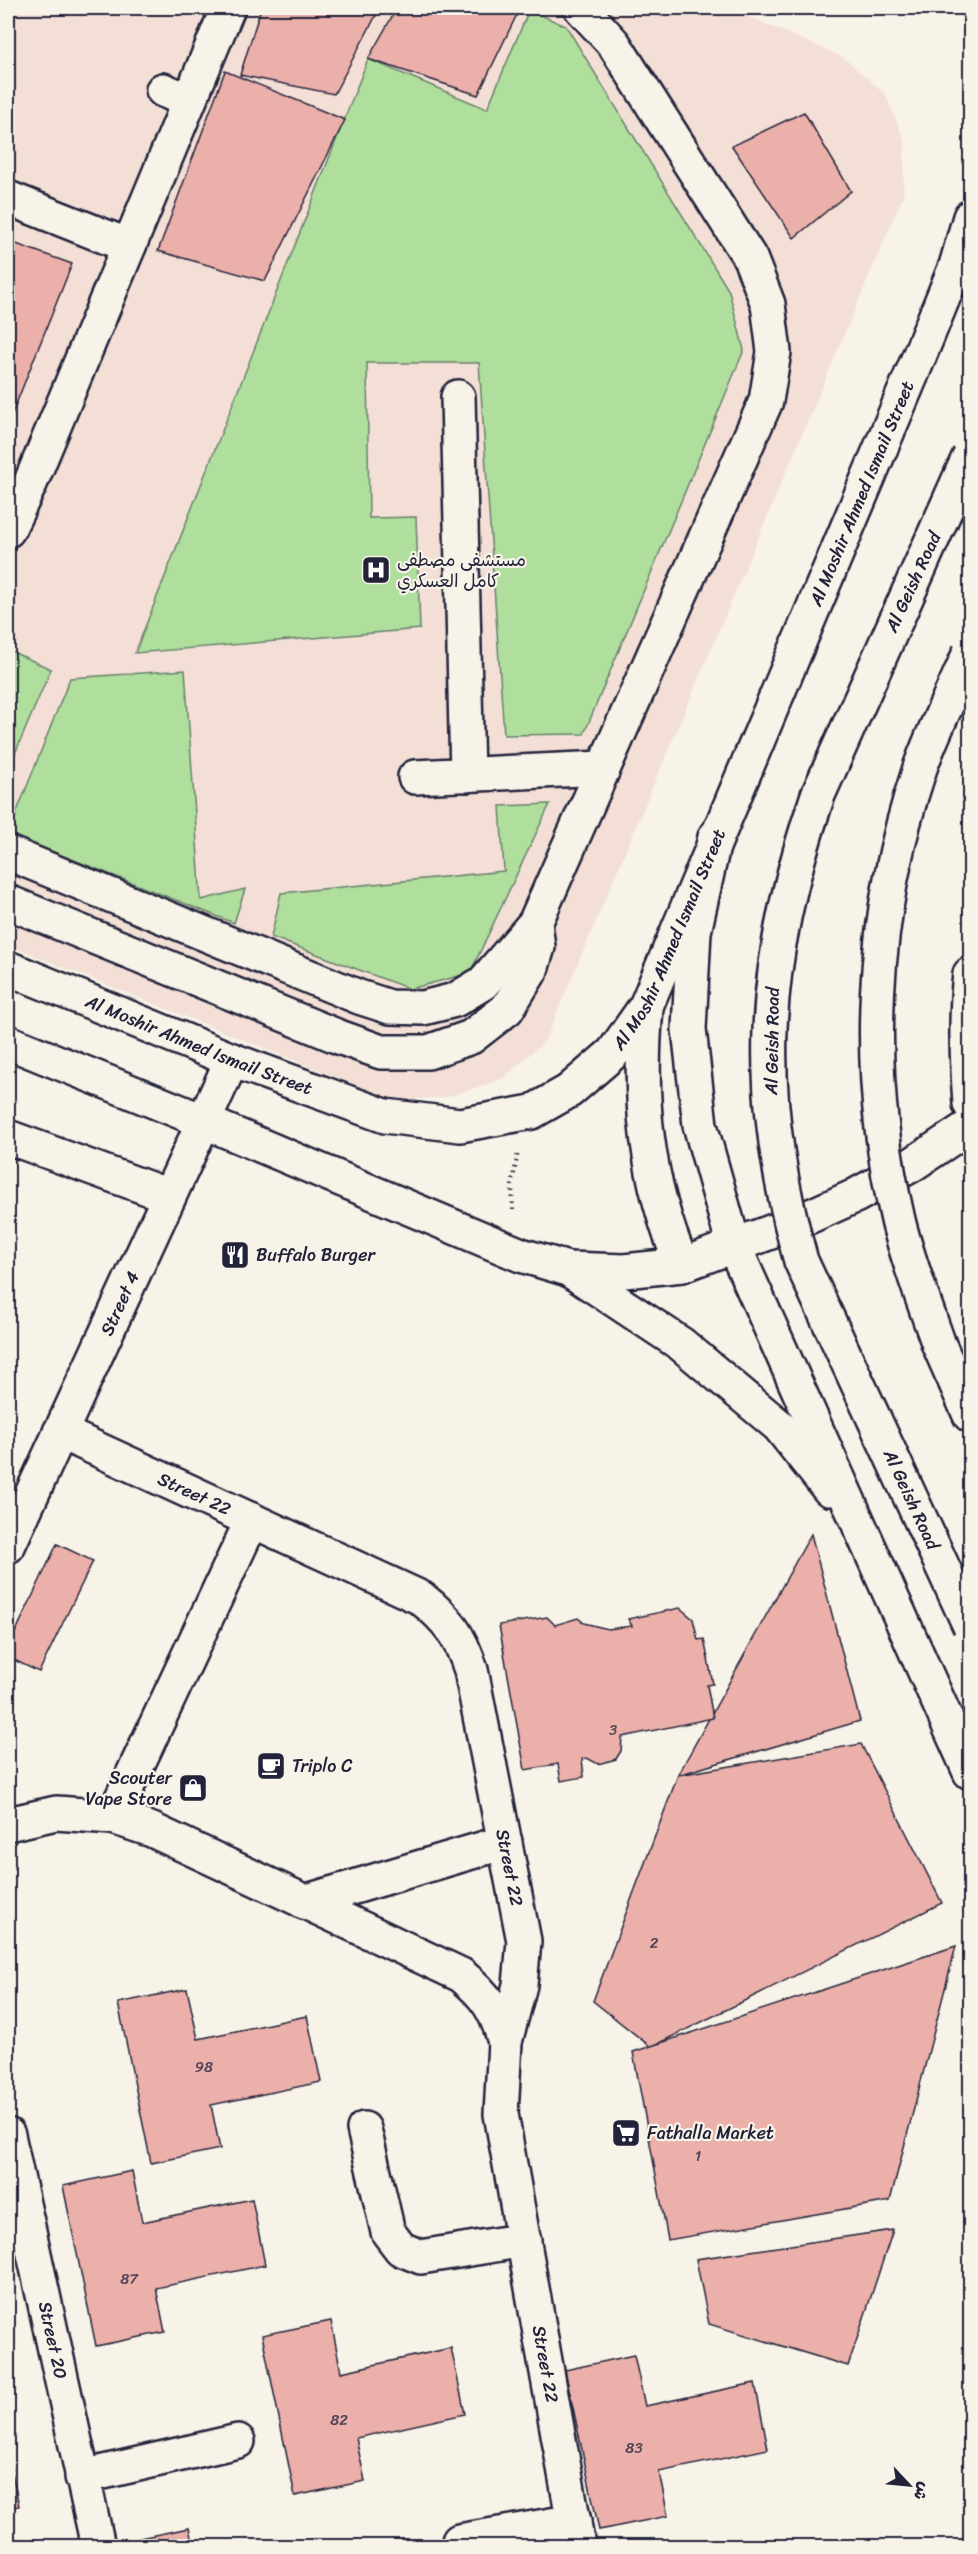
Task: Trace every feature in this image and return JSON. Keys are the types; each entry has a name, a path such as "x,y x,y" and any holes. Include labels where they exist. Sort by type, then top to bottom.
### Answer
{"main road":[{"path":"8,530 30,484 129,246 176,95 228,8"},
{"path":"8,853 359,997 390,1007 423,1008 455,1000 483,983 535,923 766,401 774,352 768,304 750,258 614,44 581,8"},
{"path":"8,198 129,246"},
{"name":"Al Moshir Ahmed Ismail Street","path":"8,968 232,1060 385,1116 459,1125 532,1112 569,1091 613,1053 646,1006 715,837 914,369 956,266 970,218"},
{"path":"458,397 468,774"},
{"name":"Al Geish Road","path":"970,455 818,795 799,851 784,909 774,968 769,1027 770,1087 775,1146 785,1205 801,1261 970,1626"},
{"path":"970,652 921,767 902,831 888,895 879,960 876,1026 879,1092 885,1146 899,1221 939,1345 970,1415"},
{"path":"415,777 603,768"},
{"path":"715,837 694,932 689,1029 700,1125 734,1246 970,1772"},
{"path":"8,902 381,1052 428,1052 471,1037 507,1009 531,970 538,947 535,923"},
{"path":"970,974 966,1049 970,1104"},
{"path":"646,1006 642,1051 647,1141 654,1185 666,1228 682,1265"},
{"path":"8,1042 204,1121 521,1256 568,1269 624,1271 682,1265 795,1223 855,1196 913,1164 970,1126"},
{"name":"Street 4","path":"8,1546 232,1060"},
{"path":"8,1137 169,1196"},
{"path":"568,1269 681,1344 779,1426 858,1526"},
{"name":"Street 22","path":"60,1432 421,1598 444,1617 462,1642 471,1670 524,1941 520,1985 506,2042 501,2114 576,2534"},
{"path":"113,1817 252,1520"},
{"path":"8,1824 56,1813 113,1817 152,1830 461,1975 482,1992 498,2016 506,2042"},
{"path":"304,1902 505,1842"},
{"path":"364,2128 388,2232 401,2249 422,2257 524,2240"},
{"name":"Street 20","path":"8,2135 98,2547"},
{"path":"82,2476 238,2441"},
{"path":"459,2541 576,2534"}],"path":[{"path":"521,1256 513,1223 512,1185 519,1148 532,1112"}],"shaded area":[{"name":"مستشفى مصطفى كامل العسكري","path":"8,8 728,8 843,57 886,95 905,142 903,196 545,1041 502,1079 447,1097 395,1101 8,945"}],"green space":[{"path":"529,10 566,26 729,291 744,350 584,734 504,735 479,363 367,363 369,518 416,517 420,629 135,653 368,59 487,109"},
{"path":"8,650 51,669 8,770"},
{"path":"185,670 201,900 245,889 234,923 8,834 70,678"},
{"path":"550,804 470,973 410,989 271,937 281,893 504,871 500,806"}],"building":[{"path":"261,8 380,8 334,94 240,75"},
{"path":"397,8 520,8 478,95 368,59"},
{"path":"225,71 345,120 265,281 158,251"},
{"path":"804,112 851,191 794,238 732,146"},
{"path":"8,241 72,264 8,424"},
{"path":"811,1534 860,1721 678,1775"},
{"path":"57,1544 93,1561 39,1672 8,1657 8,1648"},
{"path":"680,1608 693,1619 698,1640 704,1639 713,1684 707,1685 713,1718 622,1737 621,1751 616,1759 598,1764 587,1758 582,1759 584,1777 561,1781 558,1764 525,1770 499,1625 547,1617 555,1625 578,1618 584,1623 608,1629 632,1626 628,1619"},
{"path":"861,1744 942,1903 651,2047 593,2001 678,1775"},
{"path":"956,1946 890,2201 668,2240 633,2052"},
{"path":"187,1989 198,2039 307,2016 321,2082 211,2105 220,2149 151,2163 118,2003"},
{"path":"132,2171 142,2222 252,2199 265,2265 156,2288 165,2332 96,2346 63,2186"},
{"path":"893,2230 848,2366 709,2324 696,2259"},
{"path":"331,2321 341,2372 451,2348 465,2414 356,2438 365,2481 295,2496 262,2335"},
{"path":"634,2355 645,2406 755,2383 768,2449 659,2472 668,2516 599,2530 565,2370"},
{"path":"8,2453 19,2506 8,2508"},
{"path":"189,2528 193,2546 120,2546 120,2542"}],"place":[{"name":"مستشفى مصطفى كامل العسكري","path":"376,570"},
{"name":"Buffalo Burger","path":"235,1255"},
{"name":"Triplo C","path":"271,1766"},
{"name":"Scouter Vape Store","path":"193,1788"},
{"name":"Fathalla Market","path":"626,2133"}]}
